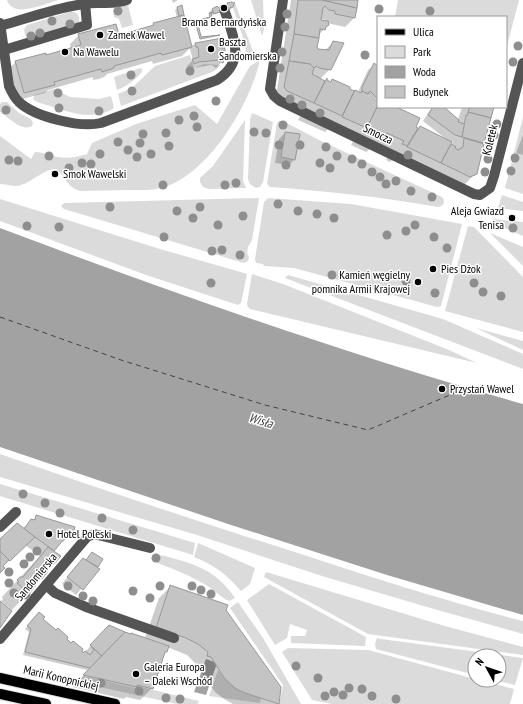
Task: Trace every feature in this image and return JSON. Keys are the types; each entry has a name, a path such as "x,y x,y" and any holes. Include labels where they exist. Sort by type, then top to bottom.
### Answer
{"main road":[{"name":"Marii Konopnickiej","path":"0,678 115,704"},
{"path":"0,694 46,704"}],"street":[{"path":"0,26 85,4 109,4 127,0"},
{"name":"Smocza","path":"283,0 270,89 274,96 280,101 474,194 480,195"},
{"path":"4,50 86,26 85,4"},
{"path":"0,23 9,86 12,94 20,103 36,111 63,121 93,125 164,100 222,77 232,67 236,51 222,5"},
{"name":"Koletek","path":"480,195 490,188 494,176 523,63"},
{"path":"0,527 16,512"},
{"name":"Sandomierska","path":"0,639 87,537 94,534 150,548"},
{"path":"46,586 54,593 86,607 174,638"}],"green space":[{"path":"7,0 58,0 30,9 16,9 10,6"},
{"path":"251,0 263,0 264,29 262,36"},
{"path":"398,0 519,0 507,46 507,16 395,16"},
{"path":"235,3 254,54 250,56 246,55 245,43 233,8"},
{"path":"128,5 133,25 122,28 119,19 114,17 113,10 118,7"},
{"path":"69,12 74,12 77,14 79,23 30,38 25,35 24,29 27,25"},
{"path":"190,55 194,68 204,64 220,65 212,72 121,106 118,94 132,88 155,66"},
{"path":"260,60 247,96 226,134 212,152 182,179 165,187 156,189 80,191 71,186 57,170 54,169 44,172 25,184 14,186 0,184 0,136 31,159 35,152 62,158 69,158 87,154 92,143 136,124 195,105 217,124 250,66"},
{"path":"140,68 142,69 142,72 137,78 117,90 114,77"},
{"path":"54,89 70,97 99,99 111,96 114,108 106,112 90,115 66,111 36,102 33,99 35,95"},
{"path":"2,102 7,102 19,113 31,119 33,123 32,126 24,127 11,121 0,112 0,104"},
{"path":"252,113 273,122 263,182 260,187 256,188 250,184 248,179 250,120"},
{"path":"523,117 523,194 505,188"},
{"path":"245,120 243,181 246,188 209,189 203,187 200,182 200,178 213,166"},
{"path":"279,121 283,121 321,141 442,197 444,200 443,204 438,207 396,200 312,190 270,187 267,184 277,123"},
{"path":"502,195 523,202 523,211 498,208"},
{"path":"259,198 252,240 248,247 247,253 249,257 248,261 244,263 64,209 61,206 64,203"},
{"path":"268,198 351,204 462,224 441,306 437,307 294,268 264,266 263,264 256,263 255,259 264,202"},
{"path":"0,199 160,249 247,274 241,303 238,305 146,275 0,221"},
{"path":"494,219 523,222 523,236 493,223"},
{"path":"468,226 474,227 523,277 523,332 445,311"},
{"path":"490,233 523,247 523,266"},
{"path":"252,274 283,284 449,350 477,363 250,309 247,304"},
{"path":"288,275 443,319 523,354 523,369 285,278"},
{"path":"476,328 523,341 523,350"},
{"path":"0,454 150,505 356,572 439,598 523,621 523,634 325,577 197,535 0,477"},
{"path":"0,484 195,543 193,555 0,496"},
{"path":"198,543 255,568 250,584 241,591 220,571 194,557"},
{"path":"161,555 193,564 211,574 228,588 235,598 229,601 196,579 155,562"},
{"path":"266,572 445,626 523,647 523,655 507,653 507,648 471,648 368,634 264,577"},
{"path":"269,584 366,637 365,646 291,643 291,636 305,636 307,630 290,624 287,638 275,645 247,600"},
{"path":"238,602 263,638 301,704 279,704 283,685 230,608"},
{"path":"377,638 467,651 467,673 376,649 375,644"},
{"path":"288,648 368,650 467,677 467,688 507,687 514,689 510,704 332,704 312,700 282,652"},
{"path":"507,656 523,658 515,685 507,683"},
{"path":"218,670 232,685 248,694 261,698 260,703 209,696"},
{"path":"83,676 136,688 137,686 199,701 198,704 177,704 77,682"}],"water":[{"name":"Wisła","path":"0,228 129,276 260,322 391,365 523,404 523,615 387,575 231,525 0,447"},
{"path":"206,659 217,663 206,695 194,692"}],"building":[{"path":"298,0 322,0 357,8 355,18 335,14 335,11 329,10 325,6 323,8 321,20 328,21 329,25 325,30 320,29 319,38 294,34"},
{"path":"322,0 358,0 357,8"},
{"name":"Brama Bernardyńska","path":"227,3 235,3 233,7 214,14 212,9 217,6 219,8 227,6"},
{"path":"182,5 184,15 179,16 177,7"},
{"path":"213,12 211,14 212,17 197,21 201,37 220,35 200,39 195,21 210,17 209,13"},
{"path":"184,15 192,47 162,55 161,53 114,66 114,68 102,72 101,69 54,82 55,85 24,93 15,61 46,53 46,55 81,45 78,34 116,24 119,35 154,25 153,23"},
{"path":"294,34 319,38 318,49 329,50 333,41 344,43 331,70 316,66 314,68 310,64 289,61"},
{"name":"Baszta Sandomierska","path":"223,37 225,41 221,42 221,48 225,48 225,51 221,51 221,58 224,59 223,63 218,60 194,64 192,59 199,57 198,47 196,47 195,43"},
{"path":"289,61 310,64 314,68 312,74 325,81 314,103 287,91 284,87"},
{"path":"374,63 377,65 377,98 370,91 368,94 362,91 362,87"},
{"path":"327,78 327,80 331,82 332,79 350,87 350,89 354,91 355,90 342,116 314,103"},
{"path":"355,90 368,94 370,91 377,98 377,107 367,128 342,117"},
{"path":"377,107 398,108 420,118 416,127 418,128 407,146 402,144 404,141 387,133 383,136 367,128"},
{"path":"432,108 445,108 459,120 458,122 465,124 462,137 455,135 428,115"},
{"path":"470,108 494,108 491,118 468,112"},
{"path":"468,112 491,118 484,143 462,137 466,115 468,115"},
{"path":"420,126 452,142 441,163 407,147"},
{"path":"285,132 300,134 295,160 281,157"},
{"path":"464,138 484,144 477,174 470,177 441,163 451,144 458,150 463,147"},
{"name":"Hotel Poleski","path":"36,515 75,527 73,534 69,533 54,551 24,529 31,519 35,520"},
{"path":"17,523 35,537 10,561 0,551 0,539"},
{"path":"48,547 61,556 54,564 50,561 45,568 48,571 42,579 38,576 33,583 36,585 29,594 17,583 19,582 17,580 20,577 23,577"},
{"path":"0,551 9,560 3,566 5,568 0,573"},
{"path":"92,552 103,559 98,567 86,560"},
{"path":"83,558 100,569 83,590 67,577"},
{"path":"170,585 228,605 226,610 281,687 279,704 245,693 235,688 225,679 211,657 207,656 208,652 198,644 186,638 156,628"},
{"path":"0,601 12,611 0,628"},
{"path":"39,612 45,617 43,619 56,630 58,628 68,637 67,639 71,643 73,641 83,649 83,653 85,651 90,655 94,650 90,645 102,656 90,668 25,652 31,629 27,626"},
{"path":"109,625 125,632 102,656 90,645"},
{"path":"125,632 169,646 167,652 165,652 153,689 83,675"}],"ferry route":[{"path":"0,317 121,360 265,405 368,430 459,391"}],"place":[{"name":"Brama Bernardyńska","path":"224,8"},
{"name":"Zamek Wawel","path":"100,35"},
{"name":"Baszta Sandomierska","path":"211,49"},
{"name":"Na Wawelu","path":"65,52"},
{"name":"Smok Wawelski","path":"55,174"},
{"name":"Aleja Gwiazd Tenisa","path":"512,218"},
{"name":"Pies Dżok","path":"433,269"},
{"name":"Kamień węgielny pomnika Armii Krajowej","path":"418,282"},
{"name":"Przystań Wawel","path":"442,389"},
{"name":"Hotel Poleski","path":"49,534"},
{"name":"Galeria Europa – Daleki Wschód","path":"136,674"}]}
